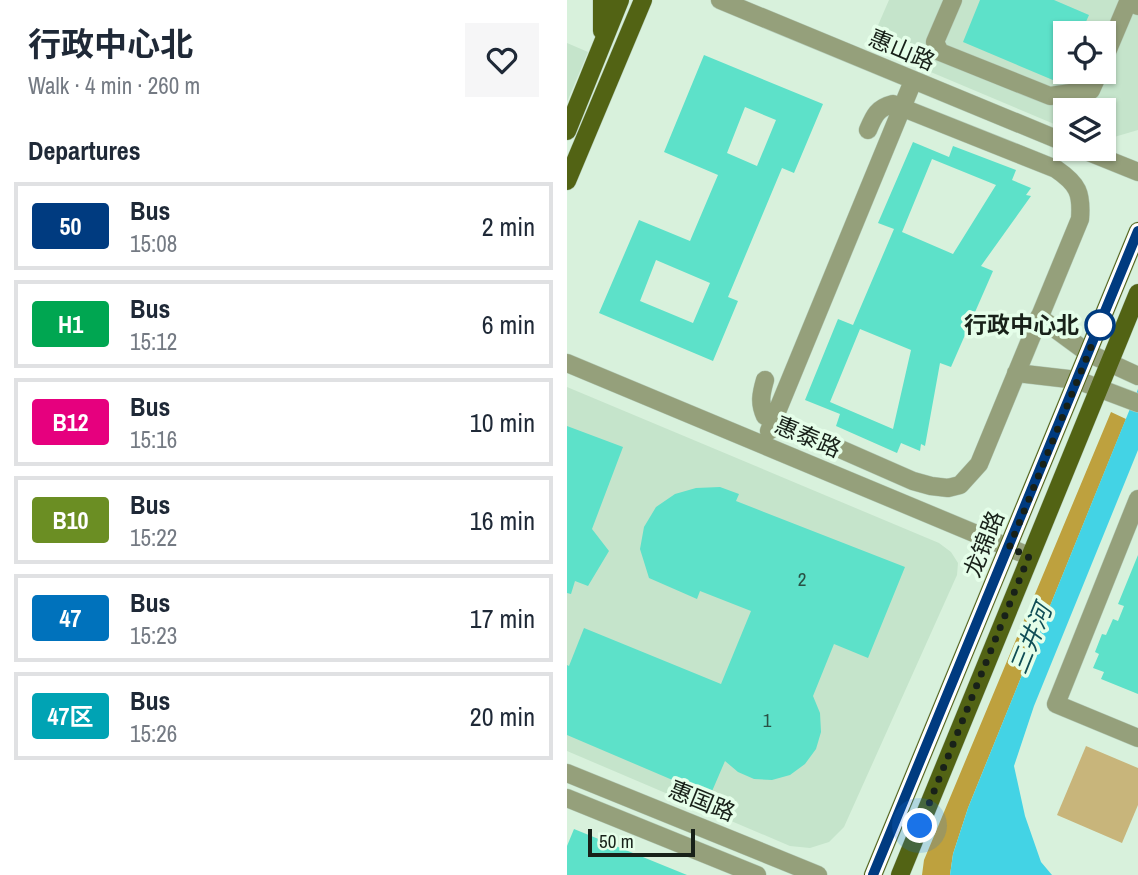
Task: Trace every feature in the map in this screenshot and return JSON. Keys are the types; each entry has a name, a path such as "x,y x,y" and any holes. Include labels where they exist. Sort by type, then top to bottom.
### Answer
{"main road":[{"path":"601,46 602,0"},
{"path":"567,131 620,0"},
{"path":"567,181 643,0"},
{"name":"龙锦路","path":"873,875 1138,231"},
{"name":"龙锦路","path":"900,875 1138,293"}],"street":[{"name":"惠山路","path":"720,0 1053,138"},
{"path":"953,0 935,42 940,52 1050,96 1091,90 1094,84"},
{"path":"1116,30 1128,2 1138,6"},
{"path":"763,445 913,81"},
{"path":"765,380 760,395 765,416 913,481 948,488 960,485 979,464 1080,219 1078,189 1070,178 1056,169 893,104 882,107 875,114 868,131"},
{"path":"1111,161 1138,172"},
{"path":"1039,317 1088,353 1137,376"},
{"name":"惠泰路","path":"567,363 1029,556"},
{"path":"1016,373 1077,380 1133,401"},
{"path":"1138,499 1056,704 1138,738"},
{"name":"惠国路","path":"567,773 818,875"},
{"path":"567,798 757,875"}],"shaded area":[{"path":"889,0 1138,0 1138,130 1116,136 1116,98 1053,98 1053,124 869,46"},
{"path":"567,43 588,52 567,102"},
{"path":"567,387 939,543 951,552 958,563 957,575 844,827 829,842 810,848 790,846 567,751"},
{"path":"1111,412 1126,419 968,808 953,854 950,875 922,875 924,860"},
{"path":"1086,746 1138,768 1138,805 1122,843 1057,815"}],"water":[{"path":"1138,389 1138,450 1034,706 1014,766 1025,816 1041,862 1052,875 950,875 953,854 968,808"}],"building":[{"path":"980,0 1054,0 1089,15 1086,21 1053,21 1053,80 963,42"},
{"path":"704,55 823,104 794,173 782,168 728,297 738,301 713,361 599,313 639,220 690,241 718,175 664,152","holes":["745,107 776,120 757,166 727,153","656,260 710,283 693,323 640,301"]},
{"path":"913,142 949,157 953,146 1016,170 1012,180 1031,188 1026,195 1031,196 981,266 993,271 951,367 940,363 925,446 921,444 920,451 901,443 897,453 836,426 840,414 805,400 838,319 853,325 894,229 878,223","holes":["932,159 996,185 953,254 902,232","860,329 911,350 893,429 830,402"]},
{"path":"567,426 623,447 592,529 609,551 588,586 575,581 571,594 567,593"},
{"path":"720,487 739,494 736,501 905,567 868,658 834,644 813,696 820,713 821,732 816,749 805,764 790,775 772,780 754,779 738,772 725,761 710,796 567,735 567,665 569,666 584,628 721,684 751,611 700,591 697,599 649,578 640,549 644,527 656,507 675,494 696,488"},
{"path":"1138,555 1138,694 1101,679 1104,672 1093,668 1099,654 1095,652 1102,634 1106,635 1113,619 1118,621 1124,606 1118,604"},
{"path":"574,829 687,875 567,875 567,846"}],"bus line":[{"name":"50","path":"873,875 1138,231"}],"place":[{"name":"行政中心北","path":"1100,325"}],"route":[{"path":"920,826 1029,556 1009,548 1100,325"}],"water label":[{"name":"三井河","path":"1031,639"}]}
